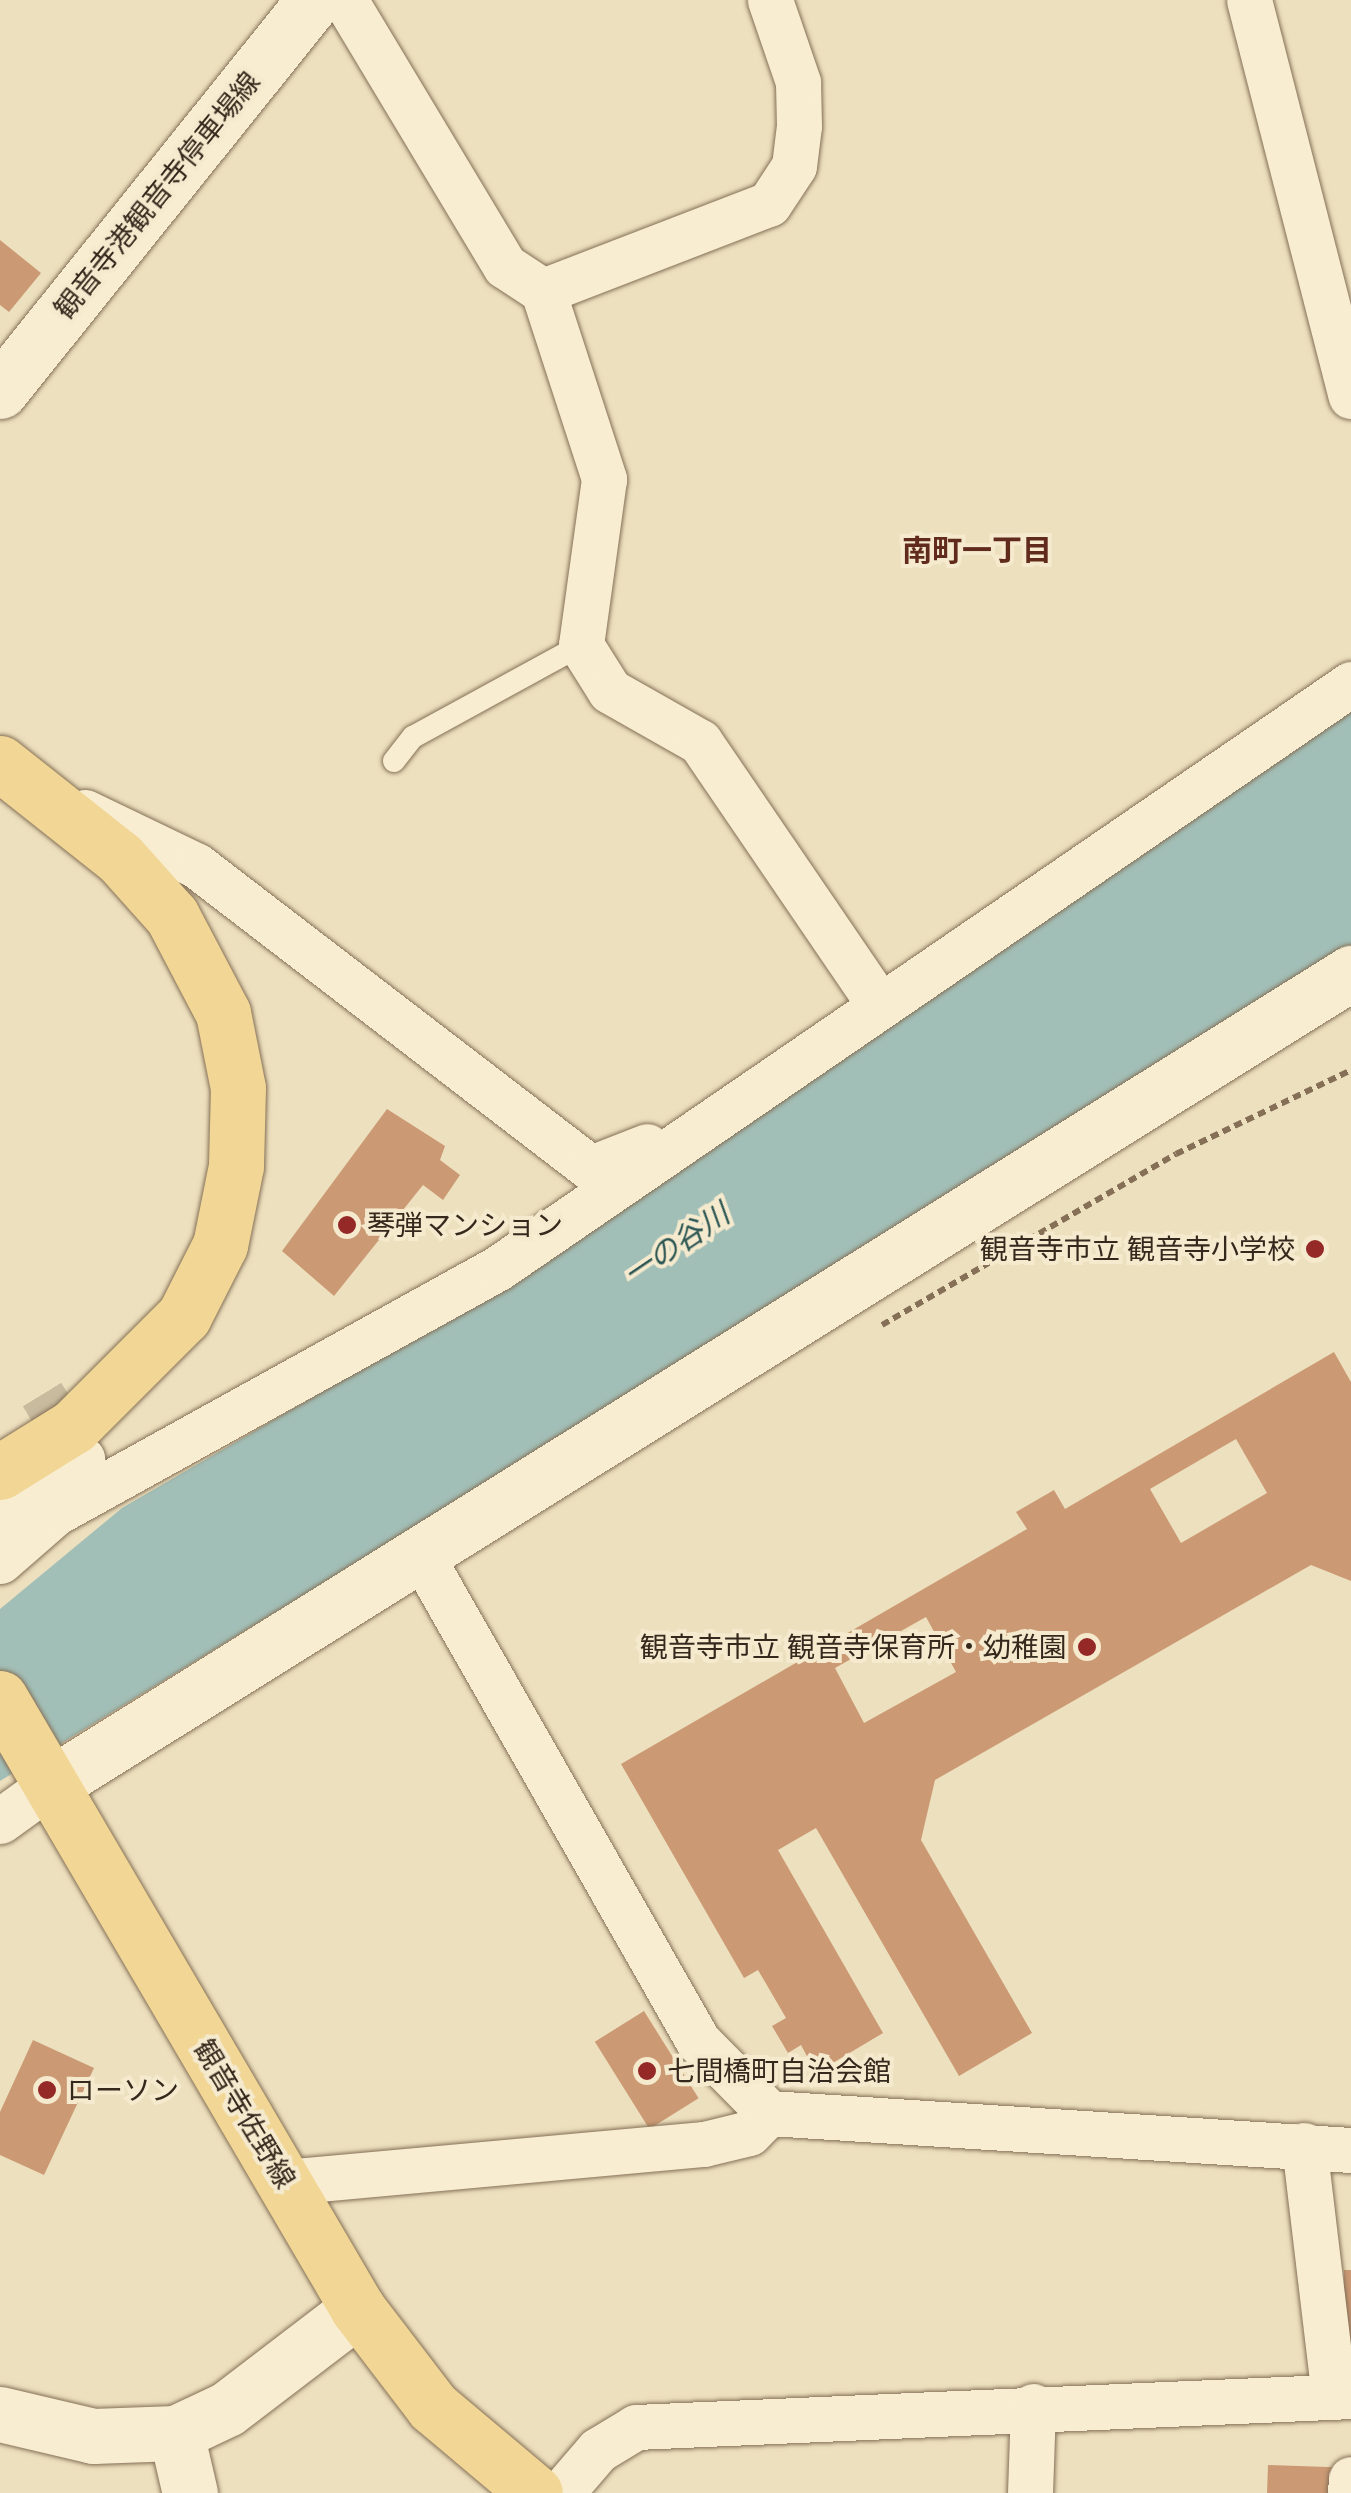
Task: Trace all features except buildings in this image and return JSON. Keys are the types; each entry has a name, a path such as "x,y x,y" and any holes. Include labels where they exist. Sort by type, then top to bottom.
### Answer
{"main road":[{"path":"0,1472 74,1426 184,1316 220,1245 236,1166 238,1088 223,1014 172,916 120,858 14,773"},
{"name":"観音寺佐野線","path":"0,1698 358,2309 432,2407 535,2493"}],"street":[{"name":"観音寺港観音寺停車場線","path":"0,391 314,0"},
{"path":"345,0 505,266 543,291 604,479 581,645 610,691 700,742 879,1004"},
{"path":"543,291 769,204 794,166 799,126 798,82 770,0"},
{"path":"1249,0 1351,396"},
{"path":"0,1562 55,1513 498,1268 1351,684"},
{"path":"14,773 197,866 591,1168 705,1123"},
{"path":"0,1821 50,1785 1351,974"},
{"path":"0,1512 82,1460"},
{"path":"420,1554 698,2041 769,2112 1351,2150"},
{"path":"285,2182 704,2144 749,2134 769,2112"},
{"path":"561,2493 598,2450 636,2427 1032,2406 1342,2396 1304,2144"},
{"path":"0,2414 93,2436 176,2434 227,2409 358,2309"},
{"path":"1030,2493 1032,2406"},
{"path":"176,2434 190,2493"},
{"path":"1350,2493 1351,2479"}],"lane":[{"path":"394,762 413,737 581,645"},
{"path":"105,822 162,825"}],"path":[{"path":"869,1333 1176,1154 1351,1070"}],"water":[{"name":"一の谷川","path":"1351,705 1351,953 0,1781 0,1609 122,1508 518,1278"}],"tunnel":[{"path":"42,1394 81,1458"}],"place":[{"name":"琴弾マンション","path":"347,1225"},
{"name":"観音寺市立 観音寺小学校","path":"1315,1249"},
{"name":"観音寺市立 観音寺保育所・幼稚園","path":"1087,1647"},
{"name":"七間橋町自治会館","path":"647,2071"},
{"name":"ローソン","path":"47,2090"}],"district":[{"name":"南町一丁目","path":"977,550"}]}
